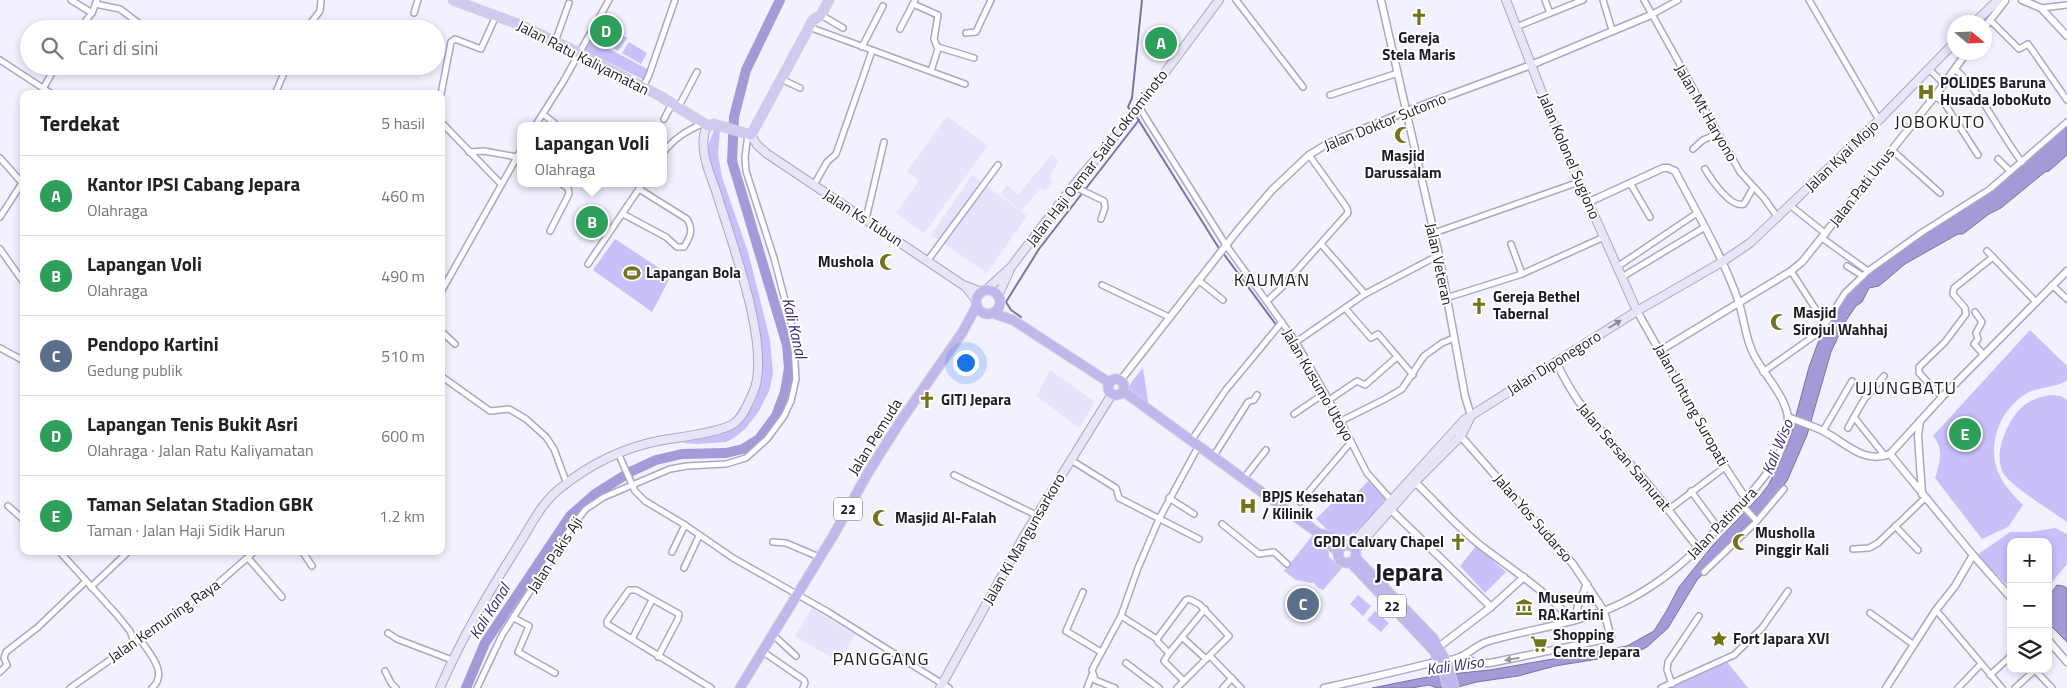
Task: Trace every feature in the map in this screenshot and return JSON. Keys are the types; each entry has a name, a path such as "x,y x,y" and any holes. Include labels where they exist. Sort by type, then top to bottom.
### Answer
{"highway":[{"path":"1014,320 991,290 981,300 992,313 1014,320 1110,384"},
{"path":"992,313 998,308 999,298"},
{"name":"Jalan Pemuda","path":"740,688 833,536 869,471 900,422 962,333 981,300"},
{"path":"1114,380 1120,380 1124,385 1123,391 1118,395 1112,394 1109,389 1110,384 1114,380"},
{"name":"22","path":"1123,391 1318,533 1326,543 1349,552 1436,648 1454,688"},
{"name":"22","path":"1447,671 1448,688"}],"main road":[{"name":"Jalan Ratu Kaliyamatan","path":"453,0 496,16 579,53 706,124"},
{"path":"440,688 478,610 531,526 553,496 591,467 649,443 731,425 742,414 757,382 759,363 758,342 743,280 705,156 704,135 706,124 714,124 718,127 748,134 813,20 821,15 829,0"},
{"name":"Jalan Haji Oemar Said Cokrominoto","path":"999,298 1011,267 1077,188 1219,0"},
{"name":"Jalan Kolonel Sugiono","path":"1506,0 1579,182 1637,311"},
{"path":"1984,15 2002,1"},
{"name":"Jalan Kyai Mojo","path":"1722,262 1750,244 1779,218 1947,50"},
{"name":"Jalan Ks Tubun","path":"748,134 766,153 928,260 964,285 981,300"},
{"name":"Jalan Diponegoro","path":"1471,416 1637,311 1722,262"},
{"path":"981,300 1011,267"},
{"name":"Jalan Ki Mangunsarkoro","path":"944,687 1036,515 1112,394"},
{"path":"1349,552 1389,505 1458,433 1471,416"}],"street":[{"path":"71,0 92,13"},
{"path":"313,20 320,11 321,0"},
{"path":"414,13 418,0"},
{"path":"538,122 609,0"},
{"path":"643,88 650,75 675,0"},
{"path":"966,33 976,32 991,0"},
{"path":"1236,0 1303,87"},
{"name":"Jalan Veteran","path":"1381,0 1439,255 1465,396 1471,416"},
{"path":"1545,0 1550,13"},
{"path":"1516,27 1550,13 1570,2 1583,0"},
{"path":"1603,0 1612,30"},
{"name":"Jalan Mt Haryono","path":"1644,0 1651,16 1740,172 1779,218"},
{"path":"1651,16 1678,0"},
{"path":"1809,0 1879,120"},
{"path":"2022,0 2041,8 2067,36"},
{"path":"1992,17 2002,1"},
{"path":"87,20 96,2 120,9 134,20"},
{"path":"556,42 569,2"},
{"path":"900,29 914,2 938,14 934,39 938,47 931,72"},
{"path":"2041,8 2067,5"},
{"path":"862,47 883,6"},
{"path":"821,15 843,28"},
{"path":"445,73 451,42 455,39 481,49 496,16"},
{"name":"Jalan Doktor Sutomo","path":"1120,380 1224,247 1272,190 1309,155 1327,144 1406,111 1531,65 1612,30 1651,16"},
{"path":"1992,22 2019,49 2028,44 2067,100"},
{"path":"809,28 965,84"},
{"path":"938,47 974,58"},
{"path":"814,185 827,162 836,154 872,51"},
{"path":"0,60 20,72"},
{"name":"Jalan Pati Unus","path":"1661,350 1791,271 1802,262 1935,96 1961,60"},
{"path":"1929,69 1944,84"},
{"path":"1955,69 1972,87 2022,162"},
{"path":"664,119 675,106 697,72"},
{"path":"1330,96 1398,73"},
{"path":"24,75 47,90"},
{"path":"44,87 51,75"},
{"path":"277,90 282,75"},
{"path":"442,90 445,75"},
{"path":"781,79 800,88"},
{"path":"1935,96 1945,104 1978,155"},
{"name":"Jalan Kusumo Utoyo","path":"1138,108 1224,247 1267,301 1296,342 1326,393 1367,473 1389,505"},
{"path":"543,114 553,122"},
{"path":"1763,372 1821,331 1845,293 1868,271 1920,233 1972,202 2022,162 2067,122"},
{"path":"667,148 688,130 706,124"},
{"path":"445,126 501,184"},
{"name":"Jalan Pakis Aji","path":"477,688 494,650 580,515 604,497 631,483 670,469 726,464 746,458 774,432 791,402 796,379 793,331 774,258 746,172 745,157 748,134"},
{"path":"1693,149 1703,140 1717,134"},
{"path":"866,219 884,142"},
{"path":"1892,150 1940,193"},
{"path":"469,152 484,151 517,158"},
{"path":"1267,301 1321,244 1348,212 1309,155"},
{"path":"0,158 20,181"},
{"path":"1998,159 2010,171"},
{"path":"445,285 501,184 517,161"},
{"path":"928,260 998,165"},
{"path":"1589,202 1663,168 1673,170 1722,262 1739,302 1749,344 1763,372 1775,388 1791,418 1823,431 1868,457 1877,458 1888,455 1942,397 2067,270"},
{"path":"1705,169 1717,189 1737,204 1744,204 1752,188"},
{"path":"1434,233 1579,182"},
{"path":"1630,183 1650,216"},
{"path":"550,232 569,194 566,187"},
{"path":"0,217 20,188"},
{"path":"1077,188 1104,201 1105,208 1101,219"},
{"path":"588,264 639,189 687,219 691,233 684,247 677,247 659,233 623,214"},
{"path":"1791,206 1824,236 1868,271"},
{"path":"1617,267 1697,213"},
{"path":"1622,276 1705,227"},
{"path":"1446,298 1522,274 1604,237"},
{"path":"1321,244 1366,294"},
{"path":"1511,244 1522,274"},
{"path":"0,249 20,277"},
{"path":"1987,251 2036,302"},
{"path":"1296,342 1366,294 1439,255"},
{"path":"1942,397 1919,373 1919,367 1945,342 1966,314 1966,308 1953,294 1954,288 1993,258"},
{"path":"1847,266 1863,276"},
{"path":"1791,271 1815,308"},
{"path":"1198,280 1223,300"},
{"path":"1102,285 1169,318"},
{"path":"2052,285 2067,299"},
{"path":"1346,308 1371,338 1378,334 1413,375"},
{"name":"Jalan Untung Suropati","path":"1637,311 1661,350 1744,501"},
{"path":"1975,312 1982,322 1976,333 1978,339 1974,344 1984,355"},
{"path":"1087,688 1092,670 1121,616 1138,568 1159,519 1195,444 1225,391 1282,322"},
{"path":"445,335 455,344"},
{"path":"1341,421 1402,389 1424,356 1431,350 1454,338"},
{"path":"0,348 20,359"},
{"path":"1329,400 1355,382 1358,381 1364,385 1397,357"},
{"name":"Jalan Sersan Samurat","path":"1556,362 1570,390 1597,428 1652,489 1699,549"},
{"path":"1848,428 1867,396 1884,376"},
{"path":"445,379 490,412 509,409 526,419 552,445 567,484"},
{"path":"1823,431 1852,381"},
{"path":"1294,414 1326,393"},
{"path":"1213,457 1248,402 1254,400 1257,395"},
{"path":"1854,417 2007,593"},
{"name":"Jalan Patimura","path":"1324,688 1460,657 1482,643 1604,611 1656,584 1720,529 1763,480 1777,457 1791,418"},
{"path":"1853,549 1869,548 1878,543 1924,496 1918,436 1921,420"},
{"name":"Jalan Yos Sudarso","path":"1458,433 1573,564 1604,611 1611,638 1490,663 1476,663 1460,657"},
{"path":"1300,502 1351,442"},
{"path":"1244,478 1266,450"},
{"path":"620,455 635,491 645,501 685,525 733,558 797,594 944,687"},
{"path":"1071,460 1116,488 1119,498 1199,539"},
{"path":"1668,510 1725,467"},
{"path":"954,475 1036,515"},
{"path":"1413,480 1467,534 1524,577 1574,620 1587,584"},
{"path":"1704,572 1757,521 1784,489"},
{"path":"1691,491 1720,529"},
{"path":"1169,498 1194,514"},
{"path":"1744,501 1747,510 1757,521"},
{"path":"1389,505 1491,607"},
{"path":"8,506 20,516"},
{"path":"1222,524 1259,554 1274,552 1287,564"},
{"path":"672,552 685,525"},
{"path":"1895,526 1918,550"},
{"path":"684,568 699,536"},
{"path":"773,542 786,543 819,557"},
{"path":"63,555 130,631 134,642"},
{"path":"91,587 126,555"},
{"name":"Jalan Kemuning Raya","path":"70,688 214,587 251,555"},
{"path":"305,555 312,566"},
{"path":"1886,688 1936,610 1955,586 1973,555"},
{"path":"248,558 282,597"},
{"path":"1436,648 1491,607 1524,577"},
{"path":"0,672 6,665 6,652 38,627 86,581"},
{"path":"658,657 679,614 636,590 629,590 607,621 607,624 658,657 711,688"},
{"path":"1661,688 1724,661 1742,649 1762,628 1788,591"},
{"path":"1083,592 1066,631 1100,652"},
{"path":"1157,639 1188,599 1196,600 1229,636 1176,688"},
{"path":"632,639 652,600"},
{"path":"1184,681 1164,661 1205,609"},
{"path":"1936,610 2002,688"},
{"path":"1870,613 1914,645"},
{"path":"1121,616 1157,639 1169,653"},
{"path":"1672,684 1667,670 1668,662 1699,616"},
{"path":"514,618 529,626 518,652 555,673"},
{"path":"388,633 397,640 452,660"},
{"path":"772,634 796,656"},
{"path":"1182,637 1208,657 1241,688"},
{"path":"140,639 158,669 159,679 152,688"},
{"path":"2052,645 2067,662"},
{"path":"762,651 804,680 803,688"},
{"path":"1990,675 2007,660"},
{"path":"1126,663 1150,686 1159,688"},
{"path":"1958,688 1981,664"},
{"path":"385,671 396,688"},
{"path":"2015,688 2031,673"},
{"path":"2037,673 2052,688"},
{"path":"1092,675 1097,681 1115,688"},
{"path":"1223,688 1232,678"}],"shaded area":[{"path":"603,24 627,38 618,51 594,38"},
{"path":"591,39 649,70 644,80 584,50"},
{"path":"629,42 647,53 641,64 622,53"},
{"path":"947,116 988,146 924,233 896,213 919,181 907,171"},
{"path":"2067,123 2067,155 2049,171 2045,172 2001,208 1989,214 1963,234 1958,234 1905,264 1879,286 1869,288 1862,302 1856,306 1845,322 1831,352 1807,435 1787,481 1765,509 1742,529 1743,532 1697,580 1668,628 1647,647 1635,653 1555,666 1518,676 1458,687 1437,688 1429,685 1412,688 1372,688 1432,676 1490,670 1627,646 1654,631 1679,587 1713,545 1769,484 1788,445 1809,367 1821,335 1848,290 1885,259 1963,209"},
{"path":"714,130 720,130 718,155 722,177 748,252 770,340 773,374 769,391 759,411 745,429 734,438 726,442 683,443 717,435 734,428 746,416 755,402 760,387 762,371 760,339 749,281 736,248 708,153 708,146"},
{"path":"1052,154 1058,161 1049,179 1052,182 1045,191 1041,188 1021,211 1027,216 987,273 931,235 972,175 1019,210 1001,194 1007,185 1018,195"},
{"path":"587,204 610,220 596,240 575,224"},
{"name":"Lapangan Bola","path":"615,239 671,276 652,312 593,270"},
{"path":"2030,330 2067,366 2067,380 2024,395 2007,411 2001,421 1994,444 1996,467 2005,485 2023,505 2008,527 1982,539 1935,478 1940,451 1933,436"},
{"path":"1143,368 1150,415 1134,404 1128,394 1131,383"},
{"path":"1050,370 1095,402 1079,428 1037,396"},
{"path":"2050,395 2061,396 2067,400 2067,522 2014,485 2002,471 2000,462 2002,442 2010,422 2022,407 2038,398"},
{"path":"1368,481 1386,498 1357,530 1344,537 1338,536 1329,531 1316,519 1335,500 1339,503 1344,498 1340,495 1343,492 1351,499"},
{"path":"2055,528 2067,534 2067,564 2052,582 2052,538 2007,538 2007,585 1977,555 2010,532 2030,532"},
{"path":"1312,536 1328,548 1329,557 1342,568 1323,590 1318,588 1313,582 1296,580 1284,571"},
{"path":"1476,546 1506,572 1485,593 1460,566"},
{"path":"2057,585 2067,588 2067,642 2052,627 2052,592"},
{"path":"1358,595 1371,606 1363,616 1350,604"},
{"path":"812,608 855,635 839,662 795,636"},
{"path":"1375,611 1389,623 1381,632 1367,620"},
{"path":"1727,662 1748,688 1668,688"}],"waterway":[{"name":"Kali Kanal","path":"466,688 485,643 570,516 595,494 630,472 656,460 682,454 726,453 743,449 759,439 776,416 785,392 789,368 787,345 732,161 734,117 746,70 780,0"},
{"path":"1133,113 1128,107 1132,98 1142,0"},
{"path":"1136,116 1220,250"},
{"path":"1021,317 1011,310 1006,302 1039,249 1139,120"},
{"path":"1223,253 1277,326"}],"place":[{"name":"Gereja Stela Maris","path":"1419,17"},
{"name":"Lapangan Tenis Bukit Asri","path":"606,31"},
{"name":"Kantor IPSI Cabang Jepara","path":"1161,43"},
{"name":"POLIDES Baruna Husada JoboKuto","path":"1926,92"},
{"name":"Masjid Darussalam","path":"1403,135"},
{"name":"Lapangan Voli","path":"592,222"},
{"name":"Mushola","path":"888,262"},
{"name":"Lapangan Bola","path":"632,273"},
{"name":"Gereja Bethel Tabernal","path":"1479,306"},
{"name":"Masjid Sirojul Wahhaj","path":"1779,322"},
{"name":"GITJ Jepara","path":"927,400"},
{"name":"Taman Selatan Stadion GBK","path":"1965,434"},
{"name":"BPJS Kesehatan / Kilinik","path":"1248,506"},
{"name":"Masjid Al-Falah","path":"881,518"},
{"name":"GPDI Calvary Chapel","path":"1458,542"},
{"name":"Musholla Pinggir Kali","path":"1741,542"},
{"name":"Pendopo Kartini","path":"1303,604"},
{"name":"Museum RA.Kartini","path":"1524,607"},
{"name":"Fort Japara XVI","path":"1719,639"},
{"name":"Shopping Centre Jepara","path":"1539,644"}],"district":[{"name":"JOBOKUTO","path":"1940,122"},
{"name":"KAUMAN","path":"1272,280"},
{"name":"UJUNGBATU","path":"1906,388"},
{"name":"Jepara","path":"1409,572"},
{"name":"PANGGANG","path":"881,659"}],"water label":[{"name":"Kali Wiso","path":"1777,447"},
{"name":"Kali Wiso","path":"1455,665"}]}
